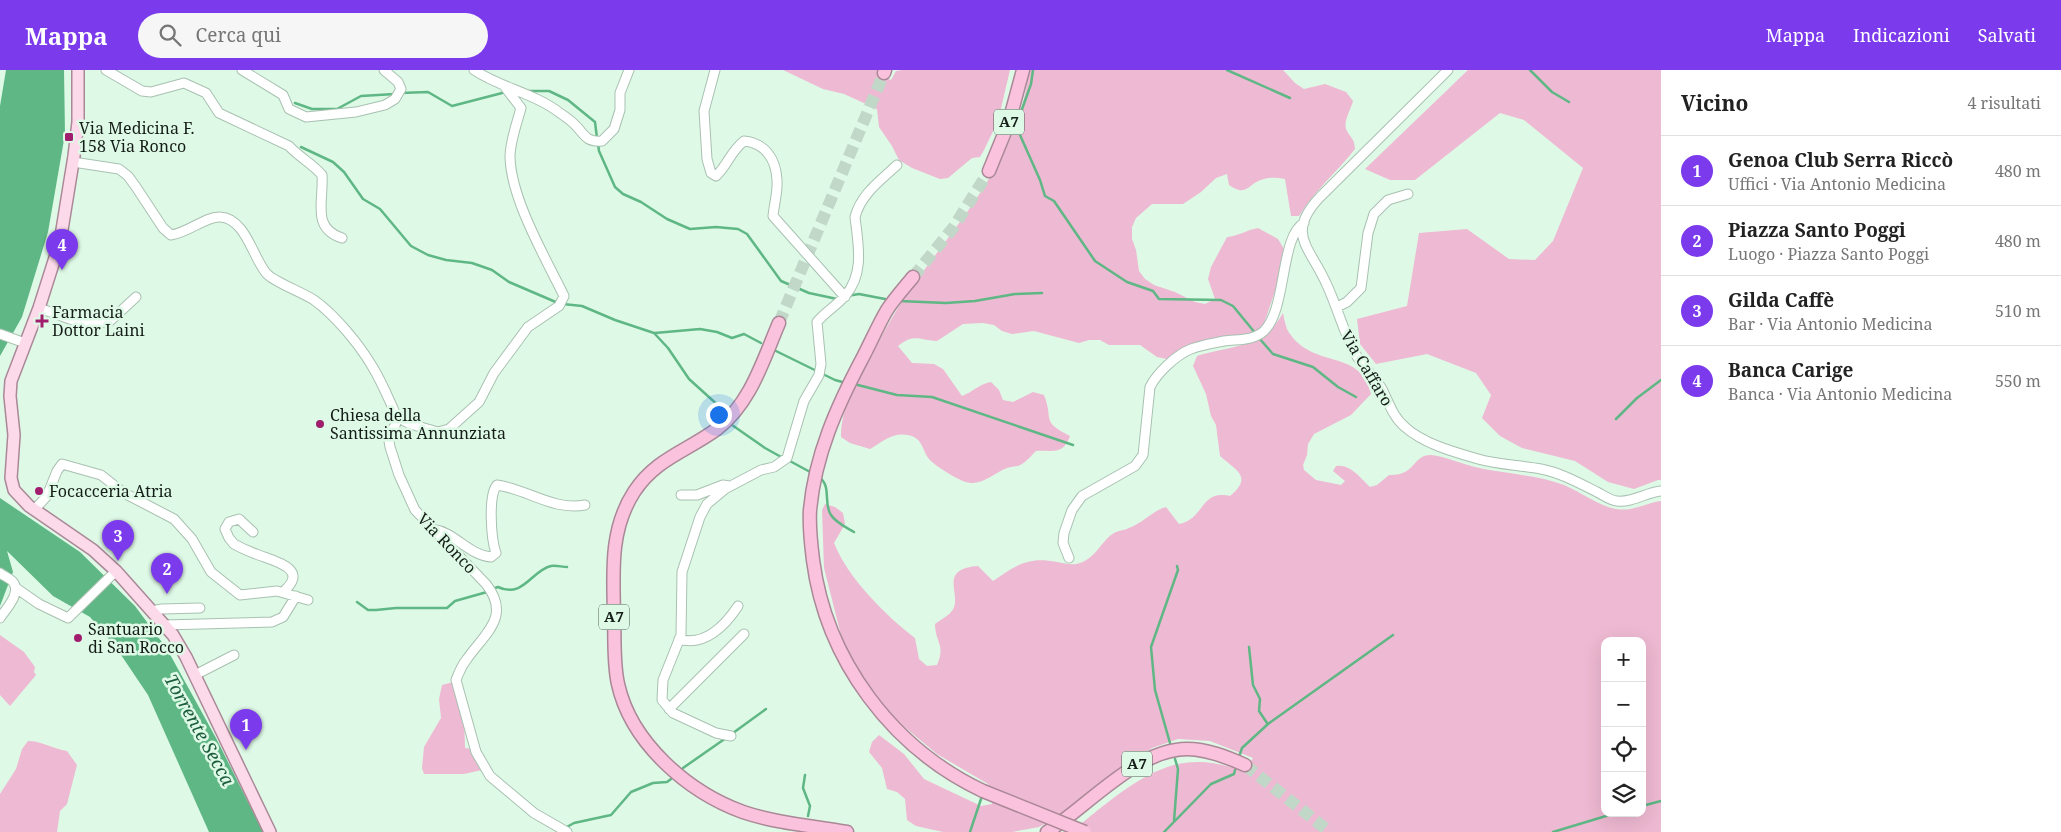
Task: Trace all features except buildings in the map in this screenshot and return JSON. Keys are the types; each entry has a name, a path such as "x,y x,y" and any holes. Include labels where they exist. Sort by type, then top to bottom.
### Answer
{"highway":[{"name":"A7","path":"989,171 1009,122 1022,70"},
{"path":"913,278 887,309 833,417 817,470 810,513 816,578 832,631 853,675 894,728 920,752 955,777 983,791 1085,832"},
{"name":"A7","path":"779,323 754,382 734,413 716,430 655,467 638,485 627,504 617,533 612,562 617,675 623,700 641,736 660,758 686,780 718,800 745,812 847,832"},
{"name":"A7","path":"1047,832 1069,818 1127,771 1140,762 1158,754 1187,749 1219,755 1245,765"}],"main road":[{"path":"78,70 78,122 60,242 39,308 20,341 11,381 14,435 11,478 14,490 34,510 93,550 173,635 195,675 270,832"}],"street":[{"path":"106,70 142,91 151,92 184,82 206,93 219,113 289,146 322,175 321,216 324,228 333,235 342,238"},
{"path":"242,70 283,95 289,109 306,117 356,112 384,105 395,99 401,89 398,82 384,70"},
{"path":"474,70 505,87 524,92 560,112 577,127 583,136 592,142 602,141 614,129 620,110 620,93 629,70"},
{"path":"715,70 704,111 707,159 711,173 716,176 722,170 733,150 744,141 754,142 764,147 771,158 778,180 774,216 844,297"},
{"path":"1069,558 1063,543 1064,533 1072,510 1082,496 1135,466 1143,455 1150,388 1154,380 1180,355 1191,349 1254,338 1265,330 1278,305 1294,233 1304,222 1310,207 1448,70"},
{"path":"73,162 119,169 128,176 163,228 171,235 181,234 220,216 230,219 244,233 267,275 314,300 332,315 372,366 397,417 410,424 438,432 449,429 479,402 494,373 528,327 559,306 564,296 544,256 513,182 510,155 521,108 505,87"},
{"path":"731,736 716,733 673,713 662,700 663,680 681,635 682,572 700,517 707,504 731,486 761,470 774,467 787,458 804,401 819,375 821,364 816,322 844,297 853,286 859,271 855,217 857,209 867,193 897,165"},
{"path":"1337,307 1347,302 1361,288 1368,233 1374,214 1388,200 1408,194"},
{"name":"Via Caffaro","path":"1304,222 1303,238 1307,250 1324,277 1337,307 1342,328 1356,354 1377,381 1395,417 1405,427 1423,438 1479,460 1541,469 1562,475 1617,502 1661,491"},
{"path":"39,308 81,323 109,322 136,297"},
{"path":"0,334 20,341"},
{"name":"Via Ronco","path":"397,417 395,426 388,435 390,447 399,475 415,510 431,529 454,549 486,584 492,592 496,604 492,626 485,638 468,657 456,680 476,752 490,776 534,813 567,832"},
{"path":"34,510 47,496 57,471 62,464 101,475 124,493 174,519 192,539 211,572 240,595 277,590 308,600"},
{"path":"431,529 442,530 471,551 491,557 496,552 493,538 492,495 497,485 508,487 551,503 576,507 585,505"},
{"path":"680,495 697,494 723,485 731,486"},
{"path":"253,532 239,519 229,522 225,529 228,538 234,544 284,564 290,570 293,581 284,591"},
{"path":"0,573 40,604 68,618 114,573"},
{"path":"0,618 15,595 15,585"},
{"path":"164,626 272,622 283,617 296,596"},
{"path":"679,639 701,640 721,627 738,606"},
{"path":"151,611 200,608"},
{"path":"669,709 744,634"},
{"path":"195,675 234,655"}],"shaded area":[{"path":"783,70 878,70 877,74 891,80 896,71 902,70 1010,70 998,121 980,157 972,158 948,178 940,179 912,168 899,160 879,127 877,109 844,94 823,89"},
{"path":"1029,70 1283,70 1295,83 1304,89 1325,84 1346,92 1353,101 1346,120 1346,127 1355,149 1312,198 1299,216 1291,216 1285,179 1264,179 1244,190 1240,190 1229,185 1227,174 1216,178 1201,192 1183,204 1152,204 1136,218 1132,227 1132,239 1136,250 1139,271 1145,279 1154,285 1175,292 1195,302 1205,304 1215,299 1208,279 1211,267 1227,237 1258,228 1278,239 1284,249 1277,285 1263,327 1254,333 1189,345 1167,359 1157,357 1140,345 1109,345 1100,340 1089,340 1079,343 1034,331 1012,334 1002,331 994,325 983,323 963,324 937,341 913,338 898,346 912,363 934,364 943,369 962,396 983,384 991,382 999,390 1003,400 1013,402 1033,392 1044,395 1051,423 1070,436 1061,449 1036,451 1028,460 1020,465 1007,468 977,483 968,483 949,474 932,462 917,439 908,435 892,436 870,449 850,443 841,437 843,416 854,387 903,300 970,208 1002,156 1014,129 1023,100"},
{"path":"1468,70 1661,70 1661,480 1634,489 1608,482 1575,461 1522,448 1500,436 1482,418 1491,395 1476,373 1427,354 1376,364 1360,344 1357,319 1407,306 1419,233 1467,229 1509,259 1535,260 1553,241 1583,168 1524,120 1500,113 1415,180 1390,180 1365,169"},
{"path":"1283,313 1287,329 1293,338 1303,347 1349,365 1358,371 1366,380 1371,394 1351,415 1314,434 1308,444 1307,455 1303,465 1304,470 1316,480 1341,485 1345,481 1333,471 1336,466 1341,466 1351,469 1370,487 1377,485 1389,475 1404,472 1420,458 1431,455 1479,468 1532,477 1564,485 1603,505 1616,509 1622,510 1661,501 1661,832 1069,832 1120,793 1153,773 1169,766 1204,762 1223,765 1244,772 1253,758 1210,741 1178,739 1152,748 1065,813 1039,827 1012,832 943,832 916,826 907,820 905,799 897,792 887,789 882,768 869,752 872,742 879,735 904,754 924,779 981,806 992,804 992,794 988,784 937,754 895,719 866,686 844,647 824,568 822,510 825,504 835,507 843,513 845,524 834,543 848,569 868,595 915,638 919,659 927,666 937,665 940,648 935,624 950,614 954,606 954,578 958,572 965,568 978,566 993,581 1016,566 1031,561 1047,560 1077,564 1090,558 1113,533 1134,526 1156,511 1166,507 1179,524 1194,517 1208,500 1220,495 1230,496 1237,489 1241,483 1240,474 1220,456 1216,425 1211,416 1206,394 1193,366 1197,356 1246,344 1266,333 1275,325"},
{"path":"0,635 24,652 35,667 34,672 36,675 10,706 0,695"},
{"path":"453,682 464,713 465,748 473,749 482,770 464,774 424,774 422,768 424,747 441,718 439,699 442,685"},
{"path":"28,741 38,742 67,751 77,765 67,804 60,811 57,832 0,832 0,794 16,769 22,749"}],"water":[{"path":"6,70 64,70 65,134 48,232 22,317 0,356 0,106"},
{"name":"Torrente Secca","path":"0,498 80,552 135,606 167,649 216,738 263,832 209,832 148,695 115,646 90,617 53,596 7,551 13,572 0,606"}],"waterway":[{"path":"1033,70 1031,84 1016,126 1040,180 1045,196 1054,201 1095,261 1127,282 1153,291 1159,299 1221,300 1233,306 1256,334"},
{"path":"1227,70 1290,98"},
{"path":"1530,70 1552,92 1569,102"},
{"path":"527,91 549,91 568,100 595,122 597,138"},
{"path":"400,93 428,92 452,106 506,92"},
{"path":"295,103 312,109 337,109 361,96 395,94"},
{"path":"598,144 599,151 615,187 623,194 641,202 667,219 690,229 716,227 738,229 747,234 781,281 809,293 837,299"},
{"path":"301,147 333,162 344,172 363,199 380,209 411,246 428,255 446,260 472,263 492,270 509,282 558,303"},
{"path":"899,301 946,303 975,301 1015,294 1042,293"},
{"path":"847,296 859,294 885,299"},
{"path":"563,304 582,306 615,320 654,333 668,348 689,379 720,407 725,417"},
{"path":"655,333 700,329 717,332 732,338 744,334 761,343"},
{"path":"1259,338 1273,354 1313,367 1338,387 1356,397"},
{"path":"776,351 835,380 846,383"},
{"path":"1616,419 1637,398 1661,380"},
{"path":"854,384 897,395 932,397 1073,445"},
{"path":"732,425 783,458"},
{"path":"788,460 812,473"},
{"path":"819,477 825,485 831,515 838,523 854,532"},
{"path":"492,589 498,587 507,590 521,587 544,569 553,566 567,567"},
{"path":"1170,743 1155,690 1151,647 1178,570 1177,566"},
{"path":"357,602 368,610 447,608 455,601 487,592"},
{"path":"154,637 160,631"},
{"path":"1240,754 1242,748 1268,724 1393,635"},
{"path":"1249,647 1253,685 1260,699 1259,711 1267,723"},
{"path":"733,733 766,709"},
{"path":"683,768 726,738"},
{"path":"1174,821 1178,769 1175,759"},
{"path":"1164,832 1211,784 1234,774 1235,770"},
{"path":"805,775 803,788 810,806 808,816"},
{"path":"565,828 574,823 611,815 631,792 653,783 667,782 671,779"},
{"path":"970,832 982,796"},
{"path":"1646,805 1661,801"},
{"path":"1553,832 1603,817"}],"tunnel":[{"path":"779,323 884,73"},
{"path":"913,277 953,228 989,171"},
{"path":"1245,765 1330,832"}],"place":[{"name":"Via Medicina F. 158 Via Ronco","path":"69,137"},
{"name":"Banca Carige","path":"62,270"},
{"name":"Farmacia Dottor Laini","path":"42,321"},
{"name":"Chiesa della Santissima Annunziata","path":"320,424"},
{"name":"Focacceria Atria","path":"39,491"},
{"name":"Gilda Caffè","path":"118,561"},
{"name":"Piazza Santo Poggi","path":"167,594"},
{"name":"Santuario di San Rocco","path":"78,638"},
{"name":"Genoa Club Serra Riccò","path":"246,750"}]}
